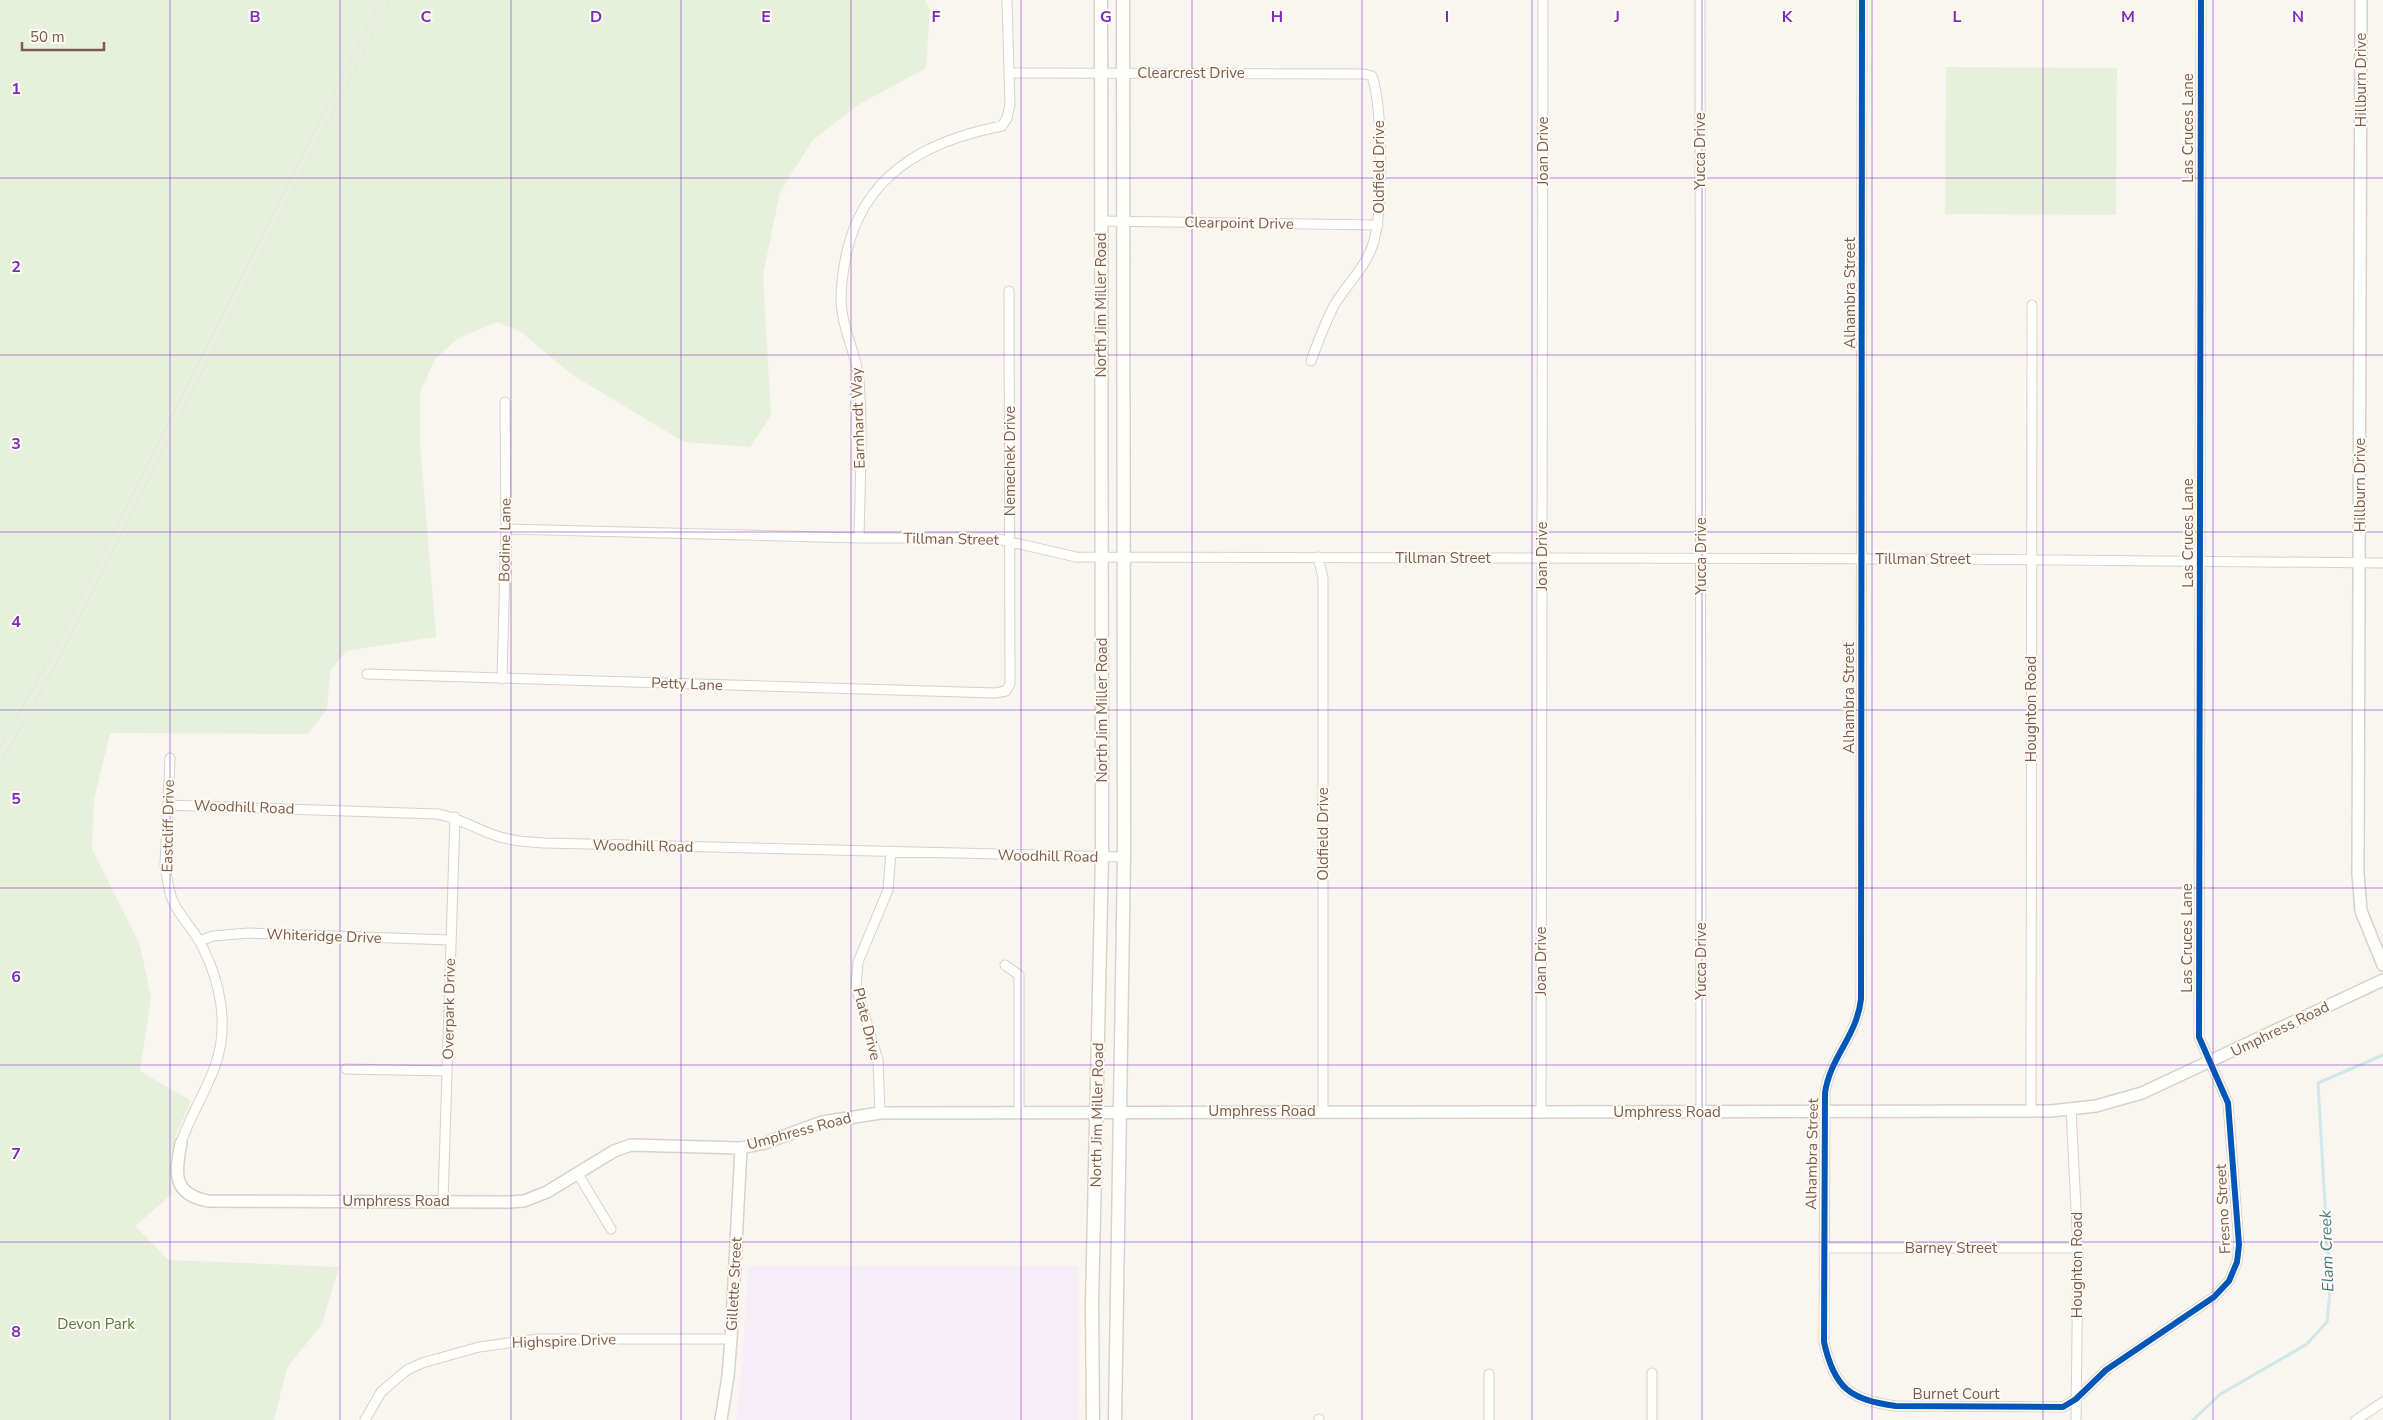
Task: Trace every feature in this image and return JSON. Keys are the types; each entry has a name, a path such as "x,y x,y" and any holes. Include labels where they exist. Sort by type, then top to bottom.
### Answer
{"main road":[{"name":"North Jim Miller Road","path":"1092,1420 1092,1304 1098,1113 1102,857 1101,0"},
{"name":"North Jim Miller Road","path":"1115,1420 1118,1113 1124,857 1123,0"},
{"path":"1092,1304 1115,1304"}],"street":[{"name":"Earnhardt Way","path":"859,538 860,400 854,350 843,317 841,283 848,246 862,210 884,179 917,155 950,140 971,132 1002,126 1007,118 1010,104 1007,0"},
{"name":"Joan Drive","path":"1541,1112 1543,0"},
{"name":"Yucca Drive","path":"1700,0 1701,1112"},
{"name":"Alhambra Street","path":"1841,1383 1828,1363 1824,1342 1825,1113 1827,1079 1831,1066 1852,1034 1862,999 1862,0"},
{"name":"Las Cruces Lane","path":"2201,0 2199,1037 2210,1063"},
{"name":"Hillburn Drive","path":"2361,0 2358,874 2361,911 2383,965"},
{"name":"Clearcrest Drive","path":"1010,73 1364,74 1372,76"},
{"name":"Oldfield Drive","path":"1311,361 1335,304 1360,271 1372,247 1378,226 1381,206 1378,111 1372,76"},
{"name":"Clearpoint Drive","path":"1101,222 1378,226"},
{"name":"Nemechek Drive","path":"1006,690 1010,684 1008,291"},
{"name":"Houghton Road","path":"2031,1112 2032,305"},
{"name":"Bodine Lane","path":"502,679 506,529 505,402"},
{"name":"Tillman Street","path":"506,529 859,538 994,538 1065,556 2383,563"},
{"name":"Oldfield Drive","path":"1318,558 1323,578 1323,1111"},
{"name":"Petty Lane","path":"368,674 994,693 1006,690"},
{"name":"Eastcliff Drive","path":"170,758 165,865 167,882 178,911 200,941 210,962 218,988 222,1039 216,1062 181,1143"},
{"name":"Woodhill Road","path":"167,805 438,814 455,817 495,836 517,841 1124,857"},
{"name":"Overpark Drive","path":"443,1201 455,817"},
{"name":"Plate Drive","path":"880,1113 878,1060 856,987 858,962 888,890 891,852"},
{"name":"Whiteridge Drive","path":"200,941 213,936 249,933 450,940"},
{"path":"1005,966 1019,975 1019,1113"},
{"name":"Umphress Road","path":"181,1143 177,1165 178,1179 183,1191 196,1199 208,1201 524,1201 547,1192 614,1151 631,1145 741,1148 765,1143 822,1122 880,1113 1323,1111 1825,1113 2031,1112 2070,1110 2096,1106 2134,1096 2210,1063 2383,980"},
{"name":"Fresno Street","path":"2076,1399 2106,1370 2214,1297 2229,1281 2237,1262 2239,1245 2230,1114 2225,1094 2210,1063"},
{"path":"346,1069 447,1071"},
{"name":"Houghton Road","path":"2070,1110 2078,1248 2076,1420"},
{"name":"Gillette Street","path":"721,1420 728,1376 731,1339 741,1148"},
{"path":"578,1174 611,1229"},
{"name":"Barney Street","path":"1824,1248 2078,1248"},
{"name":"Highspire Drive","path":"365,1420 381,1392 407,1370 422,1363 479,1347 538,1339 731,1339"},
{"path":"1652,1373 1652,1420"},
{"path":"1489,1374 1489,1420"},
{"name":"Burnet Court","path":"1841,1383 1853,1395 1870,1403 1896,1406 2063,1407 2076,1399"},
{"path":"2356,1420 2383,1402"}],"shaded area":[{"path":"748,1266 1079,1266 1079,1420 736,1420 742,1367"}],"green space":[{"name":"Devon Park","path":"0,0 925,0 930,9 926,68 858,105 812,141 780,192 763,275 771,416 750,447 684,442 571,374 521,332 497,322 457,339 435,359 420,393 420,441 436,637 346,651 330,671 327,709 308,734 110,733 94,800 92,849 140,945 151,998 140,1071 191,1101 173,1146 170,1167 172,1194 135,1226 168,1260 339,1267 322,1324 287,1368 274,1420 0,1420"},
{"path":"1946,67 2117,68 2116,215 1945,214"}],"waterway":[{"name":"Elam Creek","path":"2193,1420 2219,1395 2307,1344 2327,1322 2330,1291 2318,1083 2383,1055"}],"tram line":[{"path":"0,748 53,652 381,0"},
{"path":"0,764 61,655 389,0"}],"cycle path":[{"path":"1862,0 1861,999 1859,1012 1832,1068 1825,1093 1824,1342 1828,1358 1839,1381 1846,1389 1867,1400 1896,1406 2063,1407 2076,1399 2106,1370 2214,1297 2229,1281 2237,1262 2239,1245 2228,1103 2199,1037 2201,0"}]}
